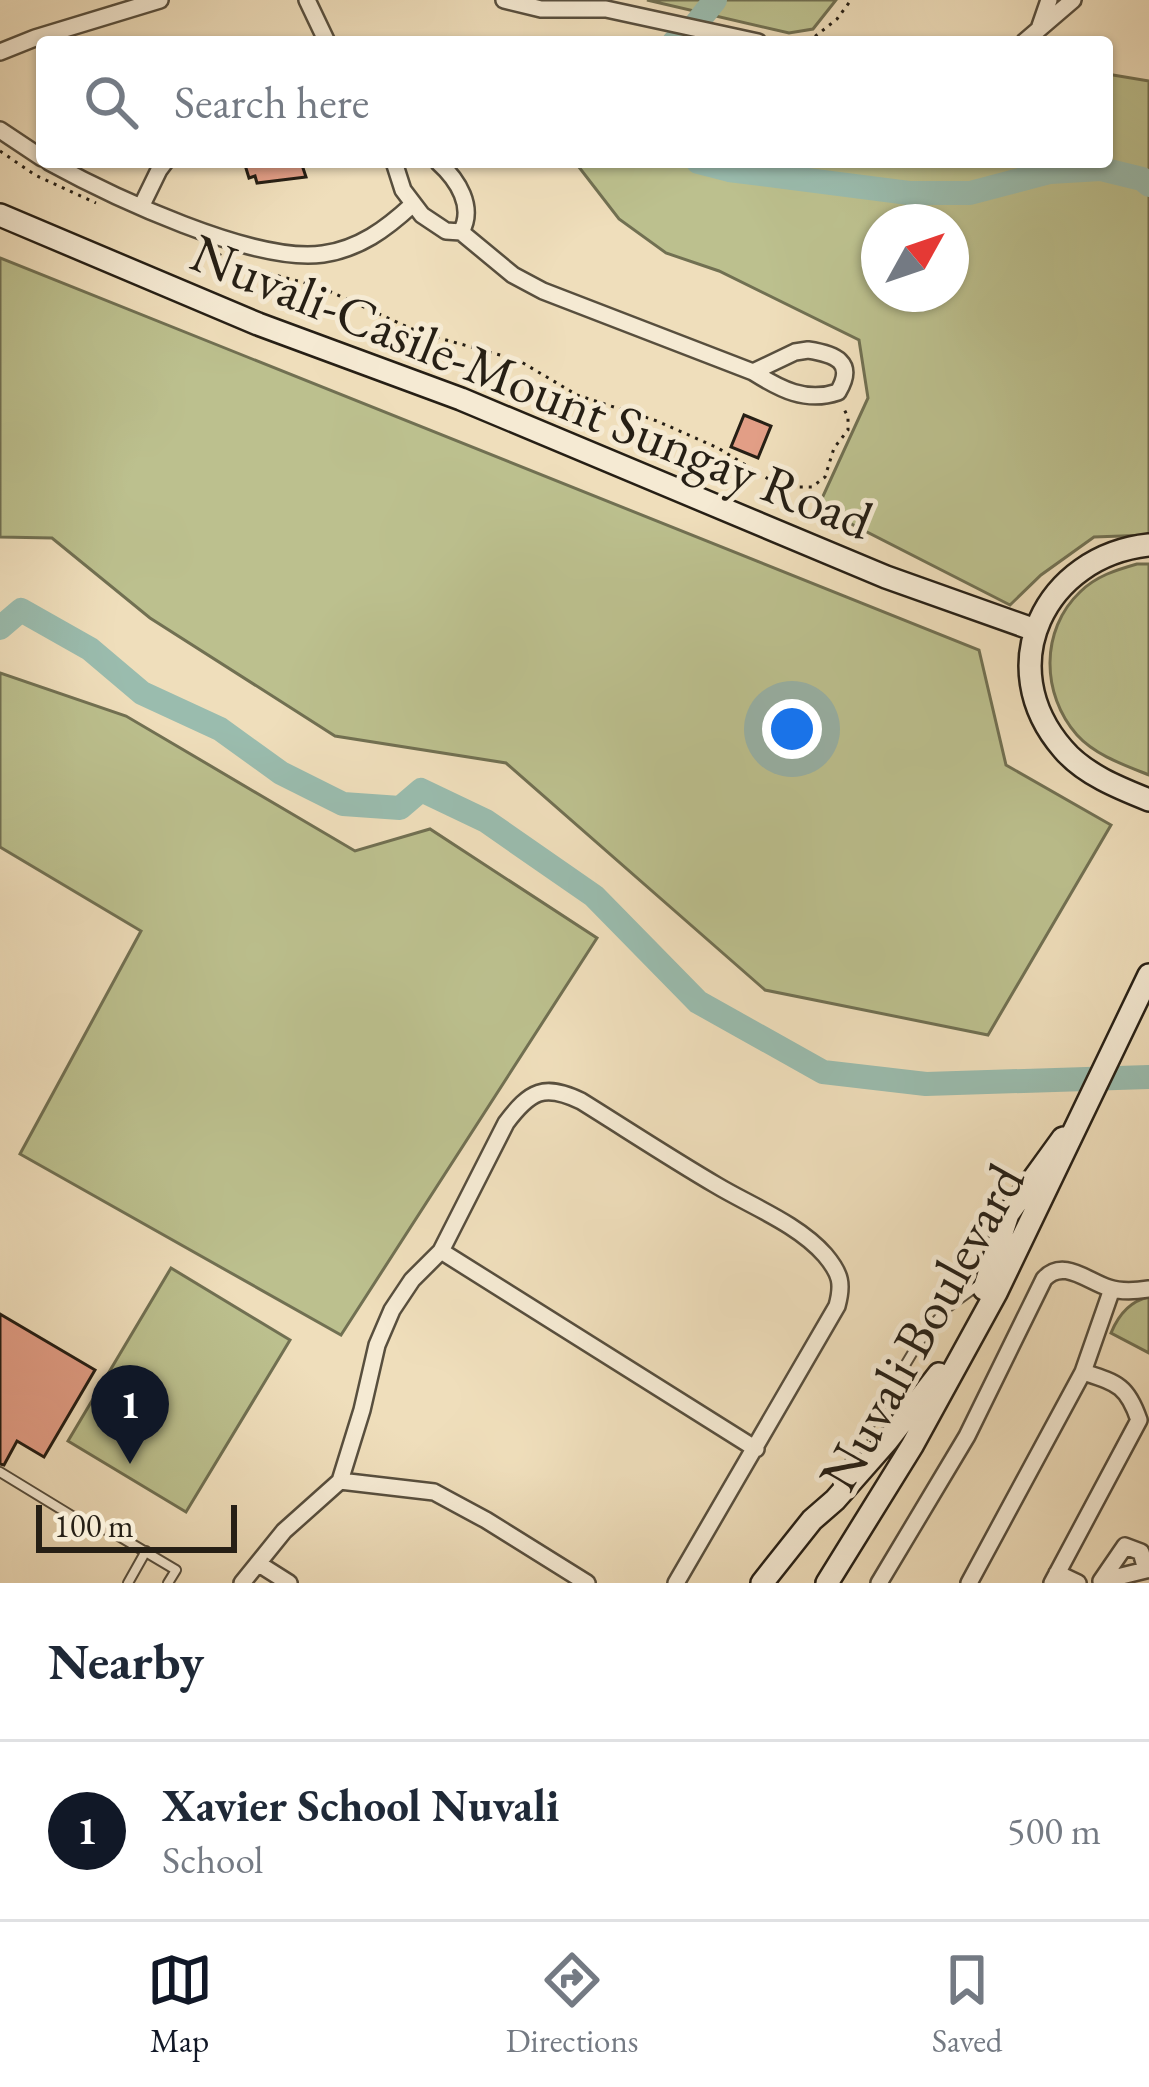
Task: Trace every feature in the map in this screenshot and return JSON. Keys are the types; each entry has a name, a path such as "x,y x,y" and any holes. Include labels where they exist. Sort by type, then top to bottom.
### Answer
{"main road":[{"name":"Nuvali-Casile-Mount Sungay Road","path":"0,215 258,324 461,399 844,560 1035,630"},
{"path":"1149,545 1101,556 1060,589 1035,630 1030,662 1040,714 1063,749 1090,772 1149,800"},
{"name":"Nuvali Boulevard","path":"763,1583 812,1520 920,1414 1005,1276 1149,975"},
{"name":"Nuvali Boulevard","path":"827,1583 991,1276 1008,1214 1089,1101"}],"street":[{"path":"42,36 160,0"},
{"path":"307,0 324,36"},
{"path":"504,0 541,9 599,4 734,36"},
{"path":"541,9 558,0"},
{"path":"1040,26 1049,0"},
{"path":"1030,36 1073,0"},
{"path":"0,52 36,38"},
{"path":"0,130 36,153"},
{"path":"62,168 141,207 278,253 309,256 343,249 373,237 412,206"},
{"path":"141,207 161,168"},
{"path":"395,168 412,206 440,229 461,232 513,275 543,292 753,372 785,391 810,396 838,392 846,376 844,365 835,357 808,350 753,372"},
{"path":"443,168 465,199 467,220 461,232"},
{"path":"242,1583 284,1531 340,1481 376,1345 392,1310 412,1280 441,1251 519,1105 535,1094 559,1090 799,1233 824,1253 842,1289 837,1306 676,1583"},
{"path":"441,1251 756,1449"},
{"path":"879,1583 968,1436 1051,1271 1061,1269 1112,1289 1149,1289"},
{"path":"969,1583 1083,1372 1112,1289"},
{"path":"1078,1583 1055,1578 1139,1420 1131,1397 1117,1384 1083,1372"},
{"path":"340,1481 434,1492 586,1583"},
{"path":"259,1564 289,1583"}],"lane":[{"path":"835,1500 874,1415 919,1342 947,1308 991,1276"},
{"path":"0,1472 82,1522 112,1532 176,1570 168,1583"},
{"path":"128,1583 146,1551"}],"path":[{"path":"816,36 851,0"},
{"path":"0,151 47,181 109,208"},
{"path":"203,247 252,268 320,287 421,333 518,360 578,395 657,421 790,487 812,488 825,477 834,448 848,430 842,405"}],"green space":[{"path":"647,0 836,0 813,29 789,33"},
{"path":"1113,75 1149,81 1149,535 1094,537 1041,575 1010,605 818,507 868,398 859,340 719,271 666,253 619,219 580,168 1113,168"},
{"path":"0,258 979,650 1006,765 1111,825 988,1035 765,990 506,763 335,736 150,618 52,538 0,537"},
{"path":"1149,564 1149,775 1101,754 1077,735 1057,701 1050,662 1058,625 1080,592 1114,571"},
{"path":"0,673 126,716 355,851 430,829 597,938 341,1335 20,1154 141,931 0,847"},
{"path":"171,1268 290,1340 186,1512 68,1441"},
{"path":"1149,1297 1149,1353 1111,1333 1126,1310"}],"building":[{"path":"246,168 303,168 306,177 257,183 255,176 249,178"},
{"path":"744,415 771,426 758,458 731,447"},
{"path":"0,1314 95,1370 44,1457 17,1441 4,1465 0,1464"}],"waterway":[{"path":"681,36 715,0"},
{"path":"721,168 909,193 970,193 1050,172 1101,169 1149,185"},
{"path":"0,628 21,610 90,649 142,693 220,729 281,773 343,804 400,808 421,790 486,821 594,896 698,1002 823,1072 926,1084 1149,1077"}],"place":[{"name":"Xavier School Nuvali","path":"130,1464"}]}
